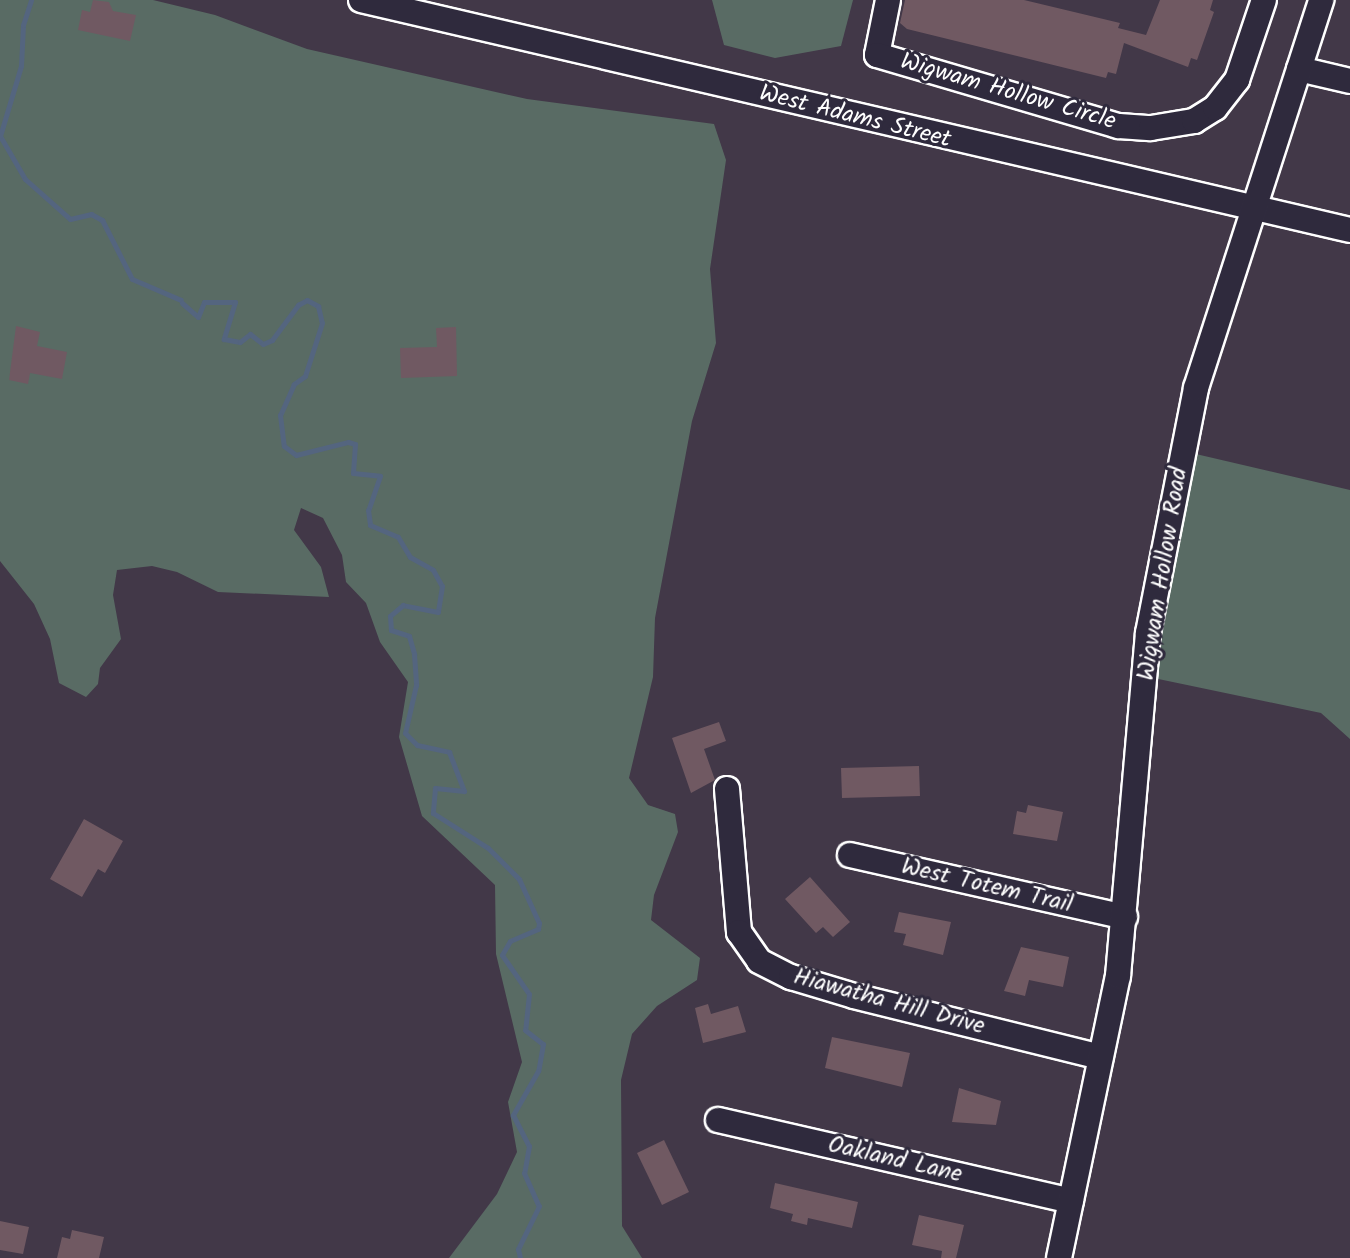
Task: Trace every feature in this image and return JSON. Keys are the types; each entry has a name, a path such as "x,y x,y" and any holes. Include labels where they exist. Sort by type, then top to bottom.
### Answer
{"street":[{"name":"West Adams Street","path":"361,0 434,9 1350,230"},
{"name":"Wigwam Hollow Circle","path":"888,0 877,55 1119,126 1151,128 1194,121 1215,108 1237,80 1264,0"},
{"name":"Wigwam Hollow Road","path":"1059,1258 1101,1057 1125,917 1148,633 1196,388 1321,0"},
{"path":"1299,69 1350,81"},
{"name":"Hiawatha Hill Drive","path":"727,789 739,932 759,961 783,974 854,996 1101,1057"},
{"name":"West Totem Trail","path":"850,855 1125,917"},
{"name":"Oakland Lane","path":"718,1120 1071,1201"}],"green space":[{"path":"0,0 153,0 215,15 307,49 527,99 714,124 726,160 710,269 716,343 692,421 655,618 653,677 629,778 648,805 675,814 678,832 654,895 651,920 700,958 697,980 657,1006 632,1034 621,1080 622,1226 642,1258 449,1258 497,1194 517,1152 508,1102 522,1062 496,954 495,885 422,816 399,737 408,682 380,642 366,603 346,582 342,555 323,518 301,508 294,530 321,567 329,597 218,592 177,572 152,566 117,570 113,595 121,639 100,668 98,684 86,697 59,683 50,639 34,604 0,561"},
{"path":"712,0 853,0 841,46 775,58 724,45"},
{"path":"1183,451 1350,490 1350,739 1321,713 1144,676"}],"building":[{"path":"93,0 109,2 113,11 136,15 130,41 78,30 82,10 90,12"},
{"path":"905,0 1024,0 1120,23 1118,28 1146,35 1160,0 1213,0 1210,10 1214,12 1197,60 1191,58 1188,67 1124,43 1116,74 1108,72 1106,78 907,29 900,23"},
{"path":"16,326 40,332 37,346 67,352 62,379 30,373 28,384 9,380"},
{"path":"456,327 457,376 401,378 400,348 437,347 436,328"},
{"path":"719,722 726,741 704,749 715,780 691,793 672,738"},
{"path":"919,766 920,796 842,798 841,768"},
{"path":"1028,805 1063,812 1057,841 1013,834 1017,811 1026,813"},
{"path":"84,819 123,841 105,873 98,869 82,897 50,879"},
{"path":"810,877 850,922 833,937 823,927 816,933 785,899"},
{"path":"899,912 951,922 943,955 903,945 906,934 894,932"},
{"path":"1021,947 1069,957 1063,987 1029,980 1025,996 1004,991"},
{"path":"708,1004 711,1014 738,1006 746,1032 703,1043 695,1008"},
{"path":"832,1037 910,1053 902,1087 825,1068"},
{"path":"959,1088 1001,1101 996,1125 952,1122"},
{"path":"664,1140 689,1192 662,1205 637,1153"},
{"path":"775,1183 858,1202 852,1228 808,1218 807,1225 791,1221 793,1214 770,1208"},
{"path":"919,1215 964,1225 956,1258 941,1258 942,1251 912,1245"},
{"path":"0,1221 29,1227 23,1254 0,1250"},
{"path":"72,1230 104,1237 99,1258 57,1258 62,1237 70,1239"}],"waterway":[{"path":"0,136 21,66 23,25 31,0"},
{"path":"0,136 25,179 70,219 91,214 102,220 132,279 181,300"},
{"path":"182,303 198,317 204,302 235,302 224,339 240,342 250,334 263,344 272,340 298,305 307,300 318,306 322,323 305,376 294,384 280,415 284,446 296,455 348,442 355,444 353,473 380,476 368,510 370,525 398,537 410,557 433,570 442,586 438,612 403,605 390,616 391,630 409,636 414,654 416,685 405,733 417,745 449,752 464,791 435,788 433,813 488,848 519,879 539,923 538,929 510,941 502,955 529,994 525,1030 543,1044 538,1071 513,1115 529,1146 524,1173 539,1206 518,1249 520,1258"}]}
